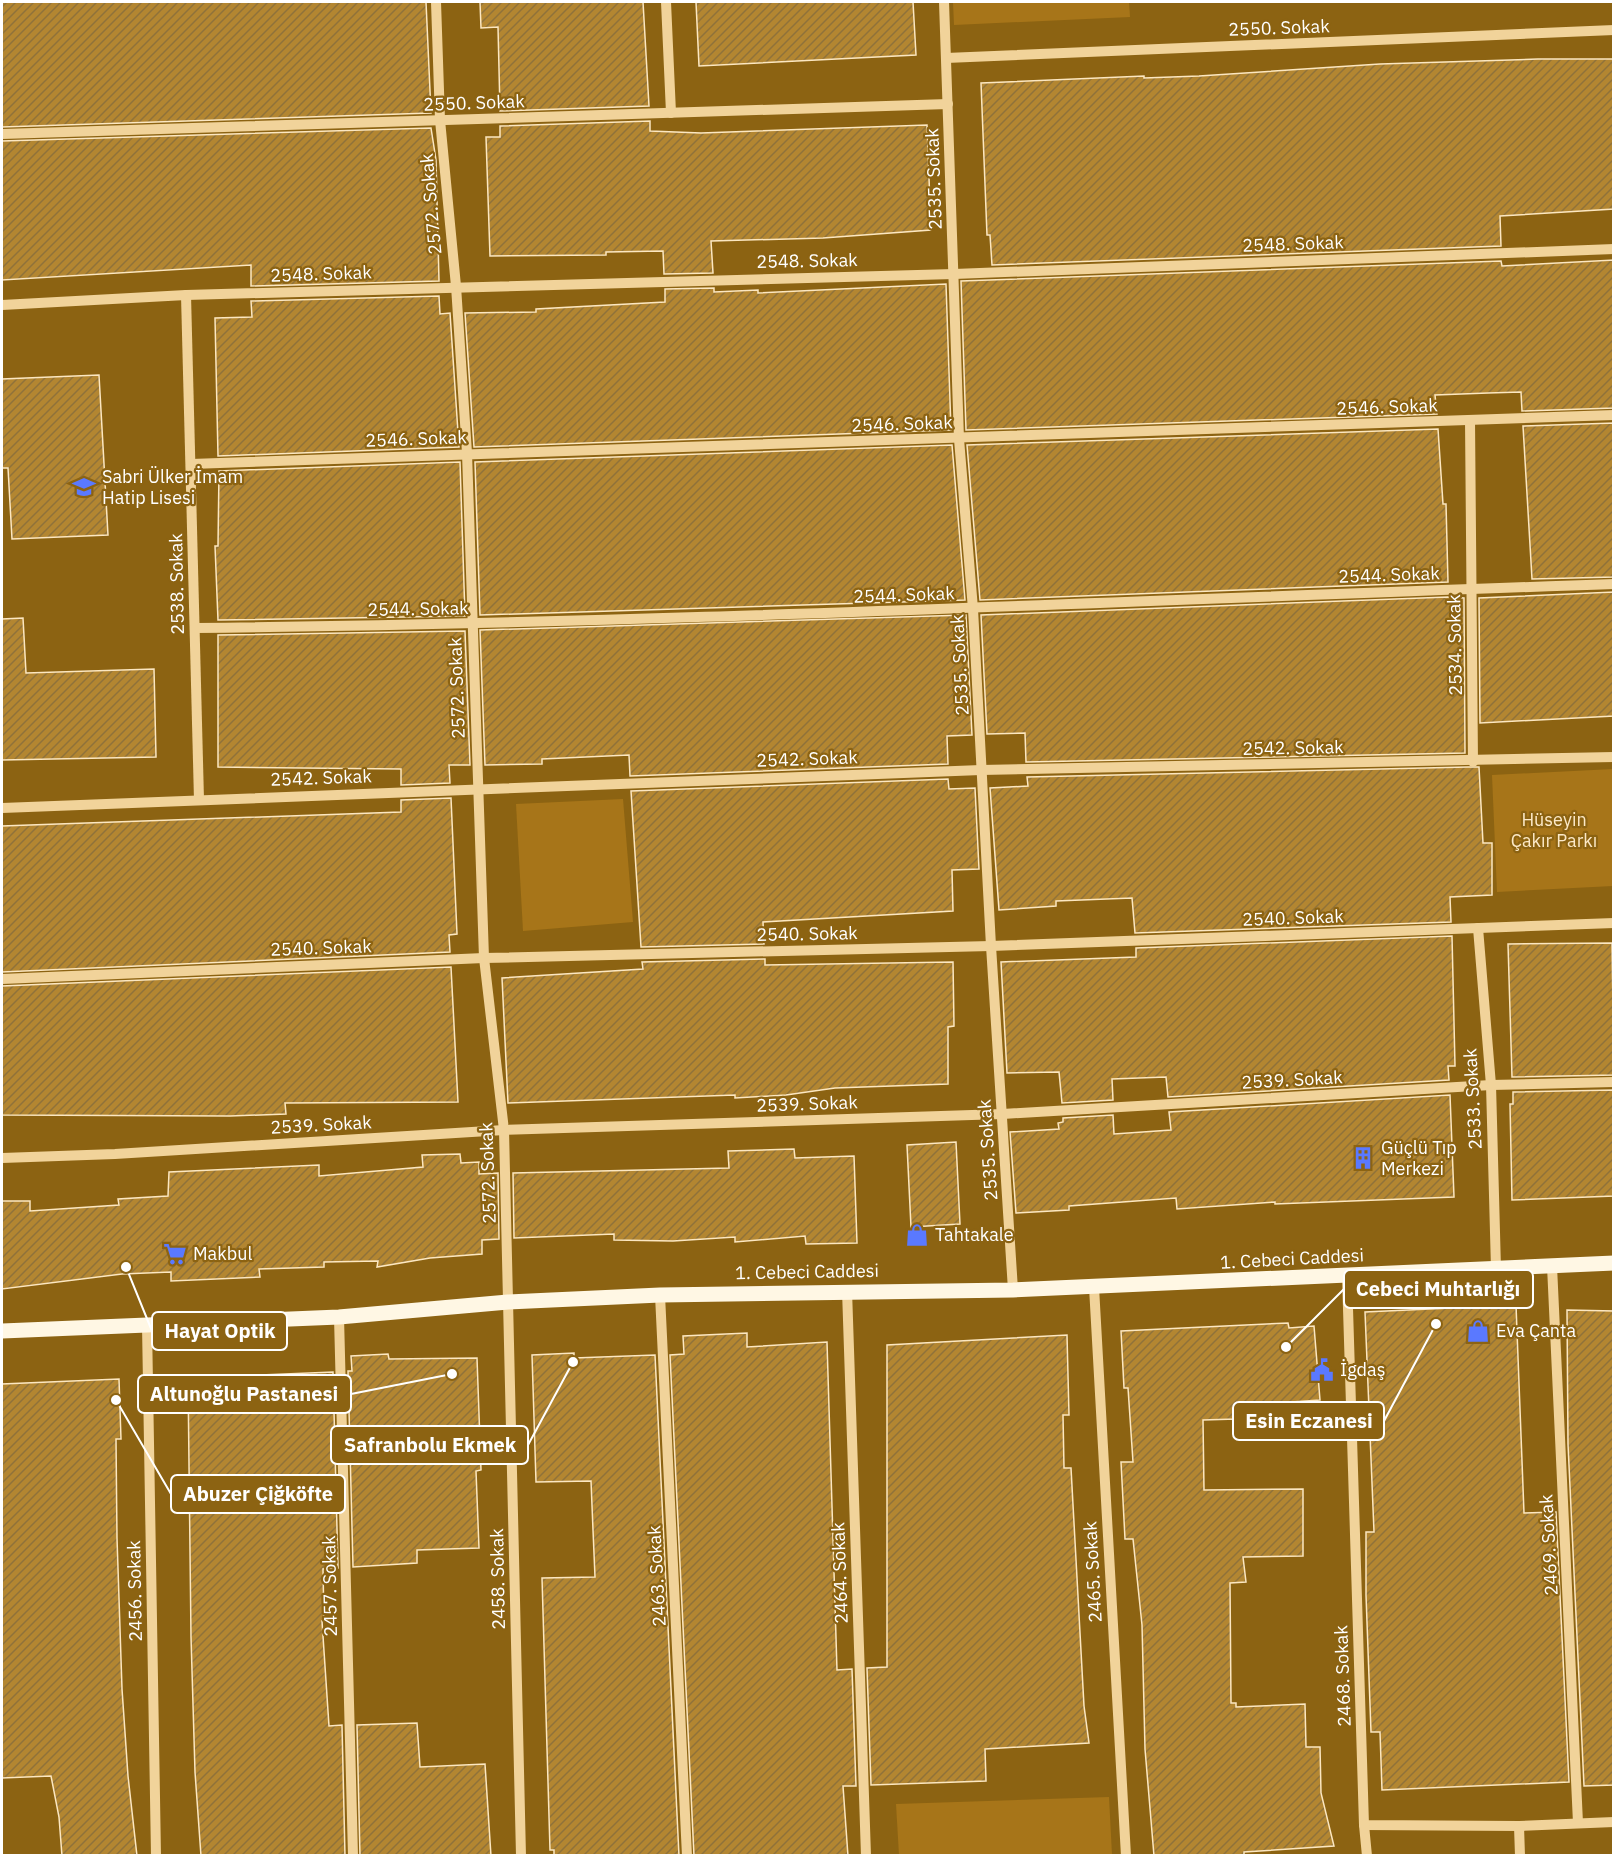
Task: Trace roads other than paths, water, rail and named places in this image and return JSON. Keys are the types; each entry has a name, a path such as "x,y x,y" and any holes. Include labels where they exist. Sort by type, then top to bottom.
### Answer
{"main road":[{"name":"1. Cebeci Caddesi","path":"2,1331 339,1317 508,1302 660,1295 848,1290 1013,1290 1614,1263"}],"street":[{"name":"2572. Sokak","path":"436,2 440,120 456,286 467,453 483,958 504,1130 508,1302"},
{"path":"666,2 671,113"},
{"name":"2535. Sokak","path":"944,2 959,439 974,609 991,946 1013,1290"},
{"name":"2550. Sokak","path":"946,58 1614,30"},
{"name":"2550. Sokak","path":"2,134 948,104"},
{"name":"2548. Sokak","path":"2,304 186,295 954,274 1614,249"},
{"name":"2538. Sokak","path":"186,295 199,800"},
{"name":"2546. Sokak","path":"191,464 1614,415"},
{"name":"2534. Sokak","path":"1470,420 1473,762"},
{"name":"2544. Sokak","path":"195,628 471,625 974,609 1614,584"},
{"name":"2542. Sokak","path":"2,808 981,770 1614,758"},
{"name":"2540. Sokak","path":"2,979 483,958 991,946 1614,923"},
{"name":"2533. Sokak","path":"1478,928 1491,1085 1496,1269"},
{"name":"2539. Sokak","path":"2,1158 115,1154 504,1130 1003,1114 1491,1085 1614,1082"},
{"name":"2469. Sokak","path":"1552,1266 1578,1823"},
{"name":"2468. Sokak","path":"1347,1276 1364,1825 1367,1856"},
{"name":"2465. Sokak","path":"1094,1287 1126,1856"},
{"name":"2464. Sokak","path":"848,1290 866,1856"},
{"name":"2463. Sokak","path":"660,1295 687,1856"},
{"name":"2458. Sokak","path":"508,1302 521,1856"},
{"name":"2457. Sokak","path":"339,1317 353,1856"},
{"name":"2456. Sokak","path":"147,1325 156,1856"},
{"path":"1364,1825 1519,1826 1614,1822"},
{"path":"1519,1826 1520,1856"}],"place":[{"name":"Sabri Ülker İmam Hatip Lisesi","path":"84,487"},
{"name":"Güçlü Tıp Merkezi","path":"1363,1158"},
{"name":"Tahtakale","path":"917,1235"},
{"name":"Makbul","path":"175,1254"},
{"name":"Hayat Optik","path":"126,1267"},
{"name":"Esin Eczanesi","path":"1436,1324"},
{"name":"Eva Çanta","path":"1478,1331"},
{"name":"Cebeci Muhtarlığı","path":"1286,1347"},
{"name":"Safranbolu Ekmek","path":"573,1362"},
{"name":"İgdaş","path":"1322,1370"},
{"name":"Altunoğlu Pastanesi","path":"452,1374"},
{"name":"Abuzer Çiğköfte","path":"116,1400"}],"park label":[{"name":"Hüseyin Çakır Parkı","path":"1554,830"}]}
